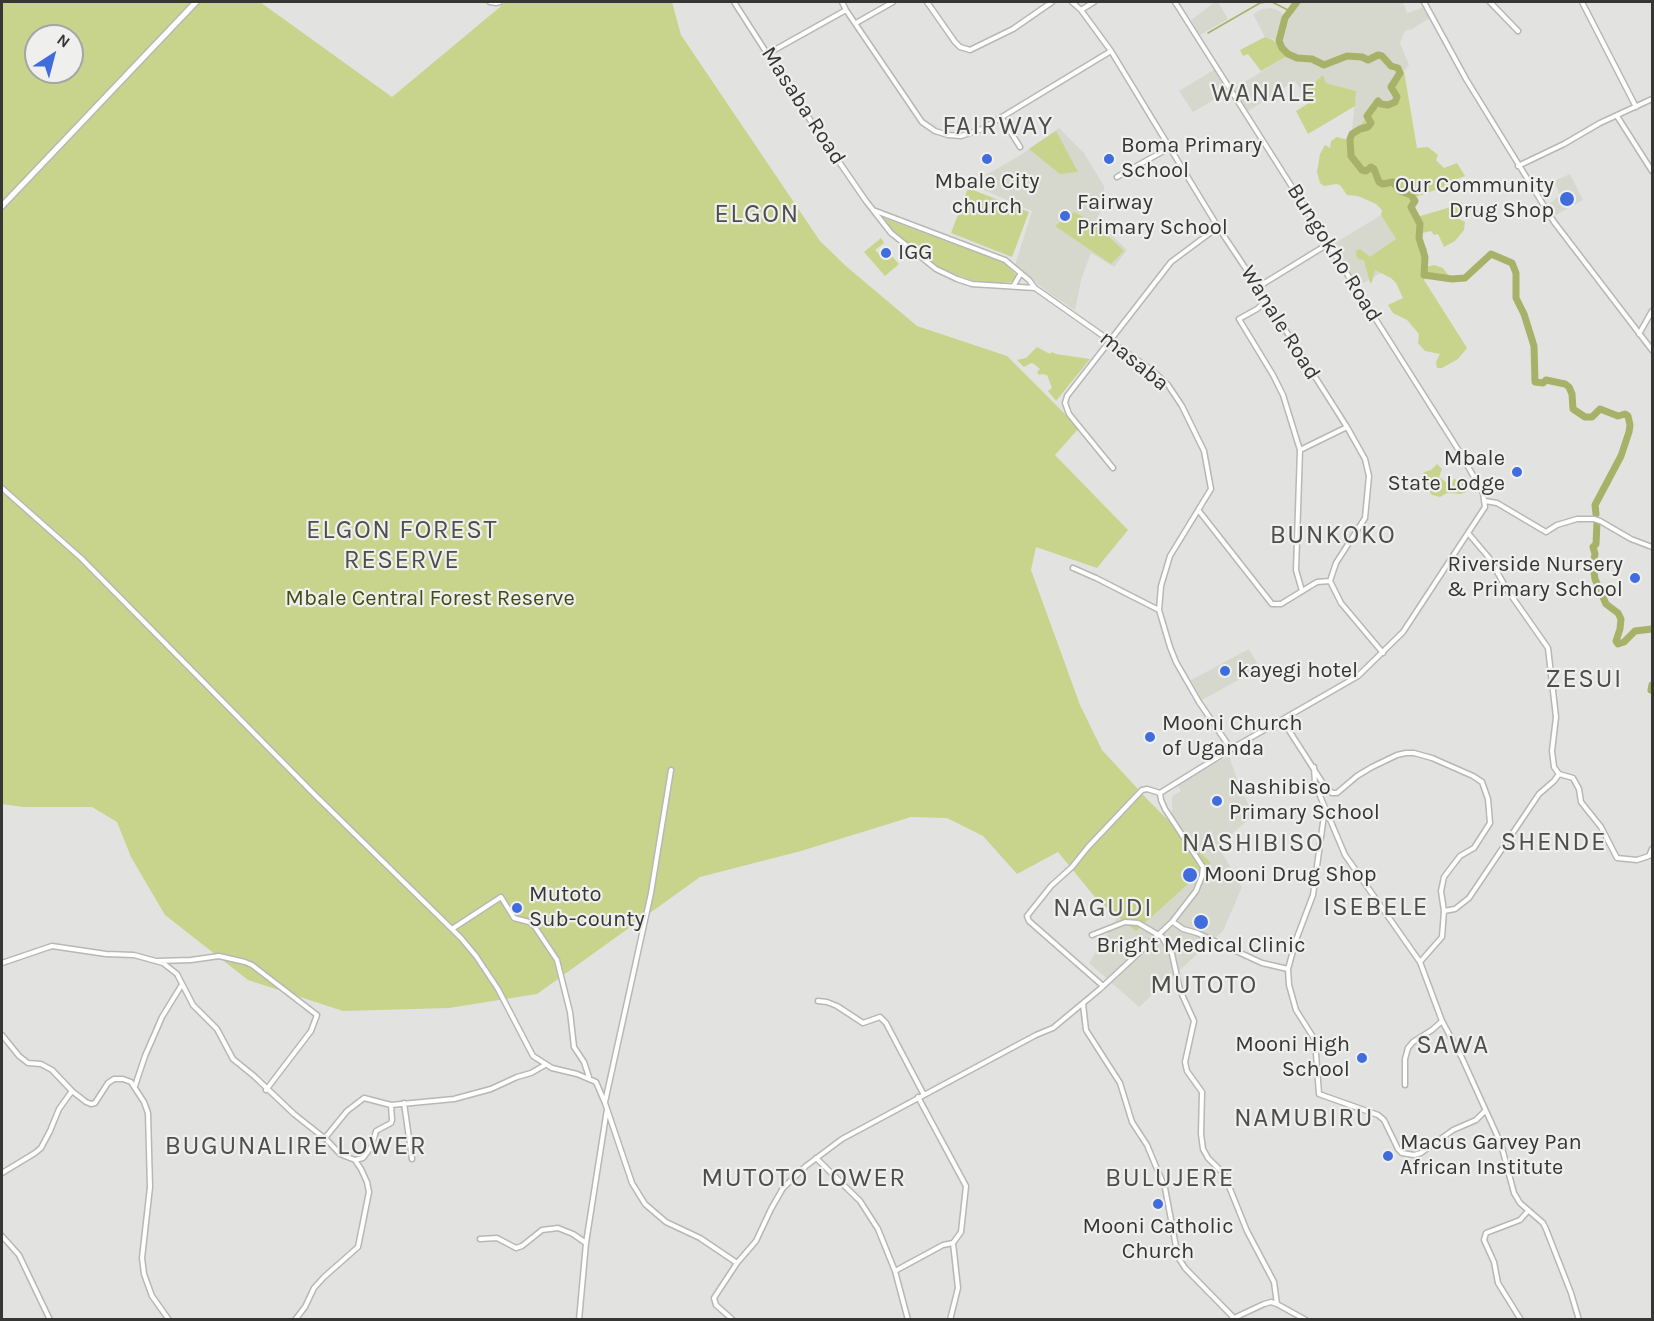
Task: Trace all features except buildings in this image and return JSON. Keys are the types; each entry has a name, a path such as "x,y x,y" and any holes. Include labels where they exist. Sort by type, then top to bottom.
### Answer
{"main road":[{"path":"2,206 196,2"}],"street":[{"path":"490,2 500,2"},
{"name":"Masaba Road","path":"734,2 769,53 804,111 891,233 936,269 972,284 1035,288"},
{"path":"842,2 922,122 928,128 948,135 972,134 1111,51"},
{"path":"856,23 893,2"},
{"path":"928,2 955,42 960,47 970,50 1013,29 1052,2"},
{"name":"Wanale Road","path":"1072,2 1081,10 1111,51 1218,227 1267,300 1365,459 1369,476 1366,513 1363,522 1336,563 1330,580"},
{"path":"1081,10 1094,2"},
{"name":"Bungokho Road","path":"1175,2 1461,454 1483,493 1485,504"},
{"path":"1424,2 1450,52 1554,222 1653,350"},
{"path":"1490,2 1518,32"},
{"path":"1582,2 1636,107"},
{"path":"769,53 846,10"},
{"path":"1518,166 1653,99"},
{"path":"1617,116 1653,171"},
{"path":"1002,118 1020,147"},
{"path":"1117,177 1169,148"},
{"name":"masaba","path":"873,210 1005,261 1035,288 1110,339 1161,378 1182,406 1204,451 1211,483 1209,495 1170,556 1161,586 1159,610 1176,662 1199,702 1231,749"},
{"path":"1113,468 1069,414 1065,403 1067,396 1171,262 1218,227"},
{"path":"1258,287 1328,244"},
{"path":"1014,286 1021,273"},
{"path":"1267,300 1257,309 1239,319 1283,395 1300,450 1296,570 1302,591"},
{"path":"1639,334 1653,311"},
{"path":"1300,450 1347,427"},
{"path":"2,488 81,558 316,796 452,929 488,972 529,1051 544,1065 590,1078 598,1084 632,1183 645,1204 666,1222 700,1238 737,1263"},
{"path":"1103,986 1029,921 1027,916 1051,886 1072,867 1142,790 1147,789 1160,793 1231,749 1354,680 1403,632 1485,504 1497,503 1546,532 1557,525 1577,519 1594,519 1631,539 1653,547"},
{"path":"1198,511 1272,604 1281,604 1317,582 1330,580 1341,603 1383,653"},
{"path":"1468,533 1490,559 1506,588 1548,648 1556,717 1552,760 1559,774 1573,778 1579,789 1581,802 1601,827 1617,858 1638,860 1649,856 1653,849"},
{"path":"1073,568 1159,610"},
{"path":"1283,721 1327,790 1332,793 1337,793 1372,767 1406,753 1432,758 1482,782 1488,799 1490,823 1474,849 1460,856 1444,877 1441,889 1444,911 1442,937 1420,962"},
{"path":"1314,767 1315,784 1345,855 1420,962 1442,1021 1462,1058 1504,1152 1514,1193 1528,1211 1543,1223 1576,1306 1579,1320"},
{"path":"579,1320 586,1243 606,1105 651,893 671,771"},
{"path":"1444,911 1455,909 1469,898 1539,794 1559,774"},
{"path":"733,1320 716,1305 714,1298 737,1263 756,1241 783,1188 816,1158 842,1139 1053,1028 1083,1004 1172,922 1196,891 1203,867 1165,809 1160,793"},
{"path":"1325,806 1313,895 1288,969 1289,985 1296,1010 1315,1040 1318,1092 1378,1115 1384,1120 1398,1149 1402,1153 1414,1155 1421,1153 1453,1130 1476,1119 1485,1111"},
{"path":"452,929 501,897 514,918 529,922 535,927 557,960 570,1012 574,1047 584,1062 590,1078"},
{"path":"1092,935 1129,922 1140,924 1164,939 1173,954 1180,990 1194,1021 1185,1062 1187,1071 1200,1086 1202,1092 1203,1149 1208,1158 1224,1174 1247,1231 1274,1282 1277,1304"},
{"path":"1172,922 1183,929 1262,963 1288,969"},
{"path":"2,963 51,946 106,954 134,955 158,961 219,956 252,965 317,1015 310,1031 266,1090"},
{"path":"158,961 173,970 193,1005 217,1029 233,1059 301,1120 326,1138 340,1154 355,1160 362,1168 368,1182 369,1192 358,1247 319,1282 295,1320"},
{"path":"135,1087 148,1048 162,1017 182,986"},
{"path":"818,1001 837,1006 863,1023 880,1017 886,1023 924,1095"},
{"path":"1083,1004 1086,1030 1120,1083 1133,1126 1147,1145 1165,1188 1178,1257 1185,1268 1233,1319 1264,1304 1277,1304 1306,1320"},
{"path":"1405,1085 1405,1059 1408,1048 1442,1021"},
{"path":"2,1035 19,1056 28,1063 46,1066 72,1091 92,1104 108,1083 114,1079 123,1079 131,1082 147,1107 150,1187 142,1245 144,1274 152,1296 169,1320"},
{"path":"326,1138 338,1121 362,1099 391,1105 454,1099 491,1089 531,1073 544,1065"},
{"path":"2,1173 41,1148 59,1109 72,1091"},
{"path":"895,1271 939,1247 953,1243 961,1232 966,1186 918,1098"},
{"path":"404,1103 412,1159"},
{"path":"355,1160 366,1155 372,1146 376,1131 391,1123 391,1105"},
{"path":"816,1158 863,1205 883,1240 895,1271 908,1320"},
{"path":"1521,1320 1498,1283 1494,1262 1484,1240 1486,1233 1520,1221 1528,1211"},
{"path":"480,1239 497,1238 516,1248 542,1230 558,1228 586,1243"},
{"path":"2,1236 19,1255 50,1320"},
{"path":"950,1320 958,1288 953,1243"}],"shaded area":[{"path":"1218,2 1228,19 1200,35 1191,20"},
{"path":"1295,2 1403,2 1407,13 1425,7 1430,18 1405,31 1400,43 1409,65 1391,87 1397,97 1395,102 1388,105 1381,104 1379,101 1360,126 1352,130 1356,91 1326,83 1323,76 1303,93 1295,81 1248,111 1233,89 1287,56 1281,50 1279,41 1265,37 1253,14 1262,9 1271,8 1284,15"},
{"path":"1215,69 1229,91 1193,112 1179,91"},
{"name":"Fairway Primary School","path":"1059,128 1084,153 1104,186 1104,206 1096,220 1127,250 1114,267 1091,253 1081,280 1075,310 1049,293 1015,265 1032,211 970,184 1019,156"},
{"path":"1570,174 1583,200 1552,217 1546,207 1560,195 1554,181"},
{"path":"1381,215 1396,239 1392,267 1358,286 1332,245"},
{"name":"kayegi hotel","path":"1249,649 1260,668 1202,700 1191,680"},
{"path":"1229,756 1240,788 1254,815 1218,846 1242,887 1223,931 1139,1007 1089,963 1130,897 1172,838 1172,796 1181,791 1177,784"}],"green space":[{"name":"Mbale Central Forest Reserve","path":"2,2 260,2 392,97 506,2 672,2 681,35 820,241 917,326 1007,356 1079,428 1055,455 1128,530 1097,568 1036,547 1031,570 1080,705 1102,750 1211,863 1136,931 1099,902 1058,852 1017,874 983,836 947,818 911,817 801,851 700,877 537,994 449,1008 343,1011 248,980 165,915 131,857 117,822 92,807 23,807 2,804"},
{"path":"1265,37 1273,40 1287,56 1261,71 1248,54 1243,56 1240,50"},
{"path":"1404,71 1417,148 1428,147 1438,155 1436,160 1444,168 1457,163 1465,176 1449,182 1449,185 1413,198 1415,201 1413,207 1417,217 1462,202 1464,212 1453,216 1465,222 1464,230 1455,241 1444,247 1438,234 1434,235 1431,231 1422,233 1422,240 1427,249 1426,267 1434,265 1443,268 1448,275 1439,280 1426,277 1424,280 1467,348 1458,359 1442,368 1437,368 1436,362 1440,354 1425,351 1418,343 1419,334 1407,320 1393,313 1388,305 1403,298 1396,283 1375,270 1370,283 1364,260 1358,259 1356,255 1356,251 1360,249 1370,257 1396,239 1381,215 1382,210 1376,204 1358,196 1347,195 1340,185 1324,186 1320,183 1317,172 1320,154 1325,145 1330,148 1331,141 1337,137 1348,140 1352,130 1360,126 1378,101 1388,105 1395,102 1397,97 1391,87"},
{"path":"1323,75 1326,83 1356,91 1355,106 1308,134 1296,111 1309,103 1303,93"},
{"path":"1056,131 1078,172 1060,174 1029,149"},
{"path":"968,188 1029,212 1012,257 951,233"},
{"path":"1074,212 1093,222 1124,251 1111,264 1055,226"},
{"path":"881,217 1006,264 1018,277 1014,282 981,284 938,268 895,233"},
{"path":"881,238 884,243 875,250 885,260 891,255 899,264 885,276 864,252"},
{"path":"1037,347 1050,354 1052,352 1090,359 1056,401 1048,391 1052,388 1047,375 1039,375 1037,372 1040,369 1034,364 1031,363 1024,367 1017,360 1026,358"},
{"path":"1437,464 1442,469 1439,477 1450,485 1454,479 1457,480 1466,486 1466,492 1447,493 1440,497 1432,495 1426,487 1423,474"}],"waterway":[{"path":"1208,33 1260,3 1267,2"},
{"path":"1272,2 1288,10"},
{"path":"1297,2 1285,18 1279,41 1288,54 1297,58 1312,59 1324,65 1347,56 1362,57 1368,60 1378,55 1382,56 1391,66 1398,68 1400,73 1391,87 1397,97 1395,102 1388,105 1378,101 1367,116 1371,123 1368,127 1352,134 1351,156 1362,170 1366,171 1371,167 1374,169 1379,182 1383,184 1393,182 1400,191 1411,195 1415,201 1411,207 1420,224 1419,238 1425,257 1424,275 1452,279 1465,278 1491,254 1512,263 1516,273 1516,298 1524,314 1534,346 1535,382 1543,383 1546,380 1565,384 1572,394 1573,409 1585,417 1592,417 1600,409 1618,416 1625,414 1628,416 1629,432 1621,456 1595,505 1596,514"},
{"path":"1597,522 1596,544 1593,547 1595,579 1606,604 1618,613 1621,619 1616,641 1618,644 1624,642 1635,631 1652,629"},
{"path":"1652,685 1652,690"}],"place":[{"name":"Mbale City church","path":"987,159"},
{"name":"Boma Primary School","path":"1109,159"},
{"name":"Our Community Drug Shop","path":"1567,199"},
{"name":"Fairway Primary School","path":"1065,216"},
{"name":"IGG","path":"886,253"},
{"name":"Mbale State Lodge","path":"1517,472"},
{"name":"Riverside Nursery & Primary School","path":"1635,578"},
{"name":"kayegi hotel","path":"1225,671"},
{"name":"Mooni Church of Uganda","path":"1150,737"},
{"name":"Nashibiso Primary School","path":"1217,801"},
{"name":"Mooni Drug Shop","path":"1190,875"},
{"name":"Mutoto Sub-county","path":"517,908"},
{"name":"Bright Medical Clinic","path":"1201,922"},
{"name":"Mooni High School","path":"1362,1058"},
{"name":"Macus Garvey Pan African Institute","path":"1388,1156"},
{"name":"Mooni Catholic Church","path":"1158,1204"}],"district":[{"name":"WANALE","path":"1264,94"},
{"name":"FAIRWAY","path":"998,127"},
{"name":"ELGON","path":"757,215"},
{"name":"BUNKOKO","path":"1333,536"},
{"name":"ELGON FOREST RESERVE","path":"402,546"},
{"name":"ZESUI","path":"1584,680"},
{"name":"SHENDE","path":"1554,843"},
{"name":"NASHIBISO","path":"1253,844"},
{"name":"ISEBELE","path":"1376,908"},
{"name":"NAGUDI","path":"1103,909"},
{"name":"MUTOTO","path":"1204,986"},
{"name":"SAWA","path":"1453,1046"},
{"name":"NAMUBIRU","path":"1304,1119"},
{"name":"BUGUNALIRE LOWER","path":"296,1147"},
{"name":"MUTOTO LOWER","path":"804,1179"},
{"name":"BULUJERE","path":"1170,1179"}]}
